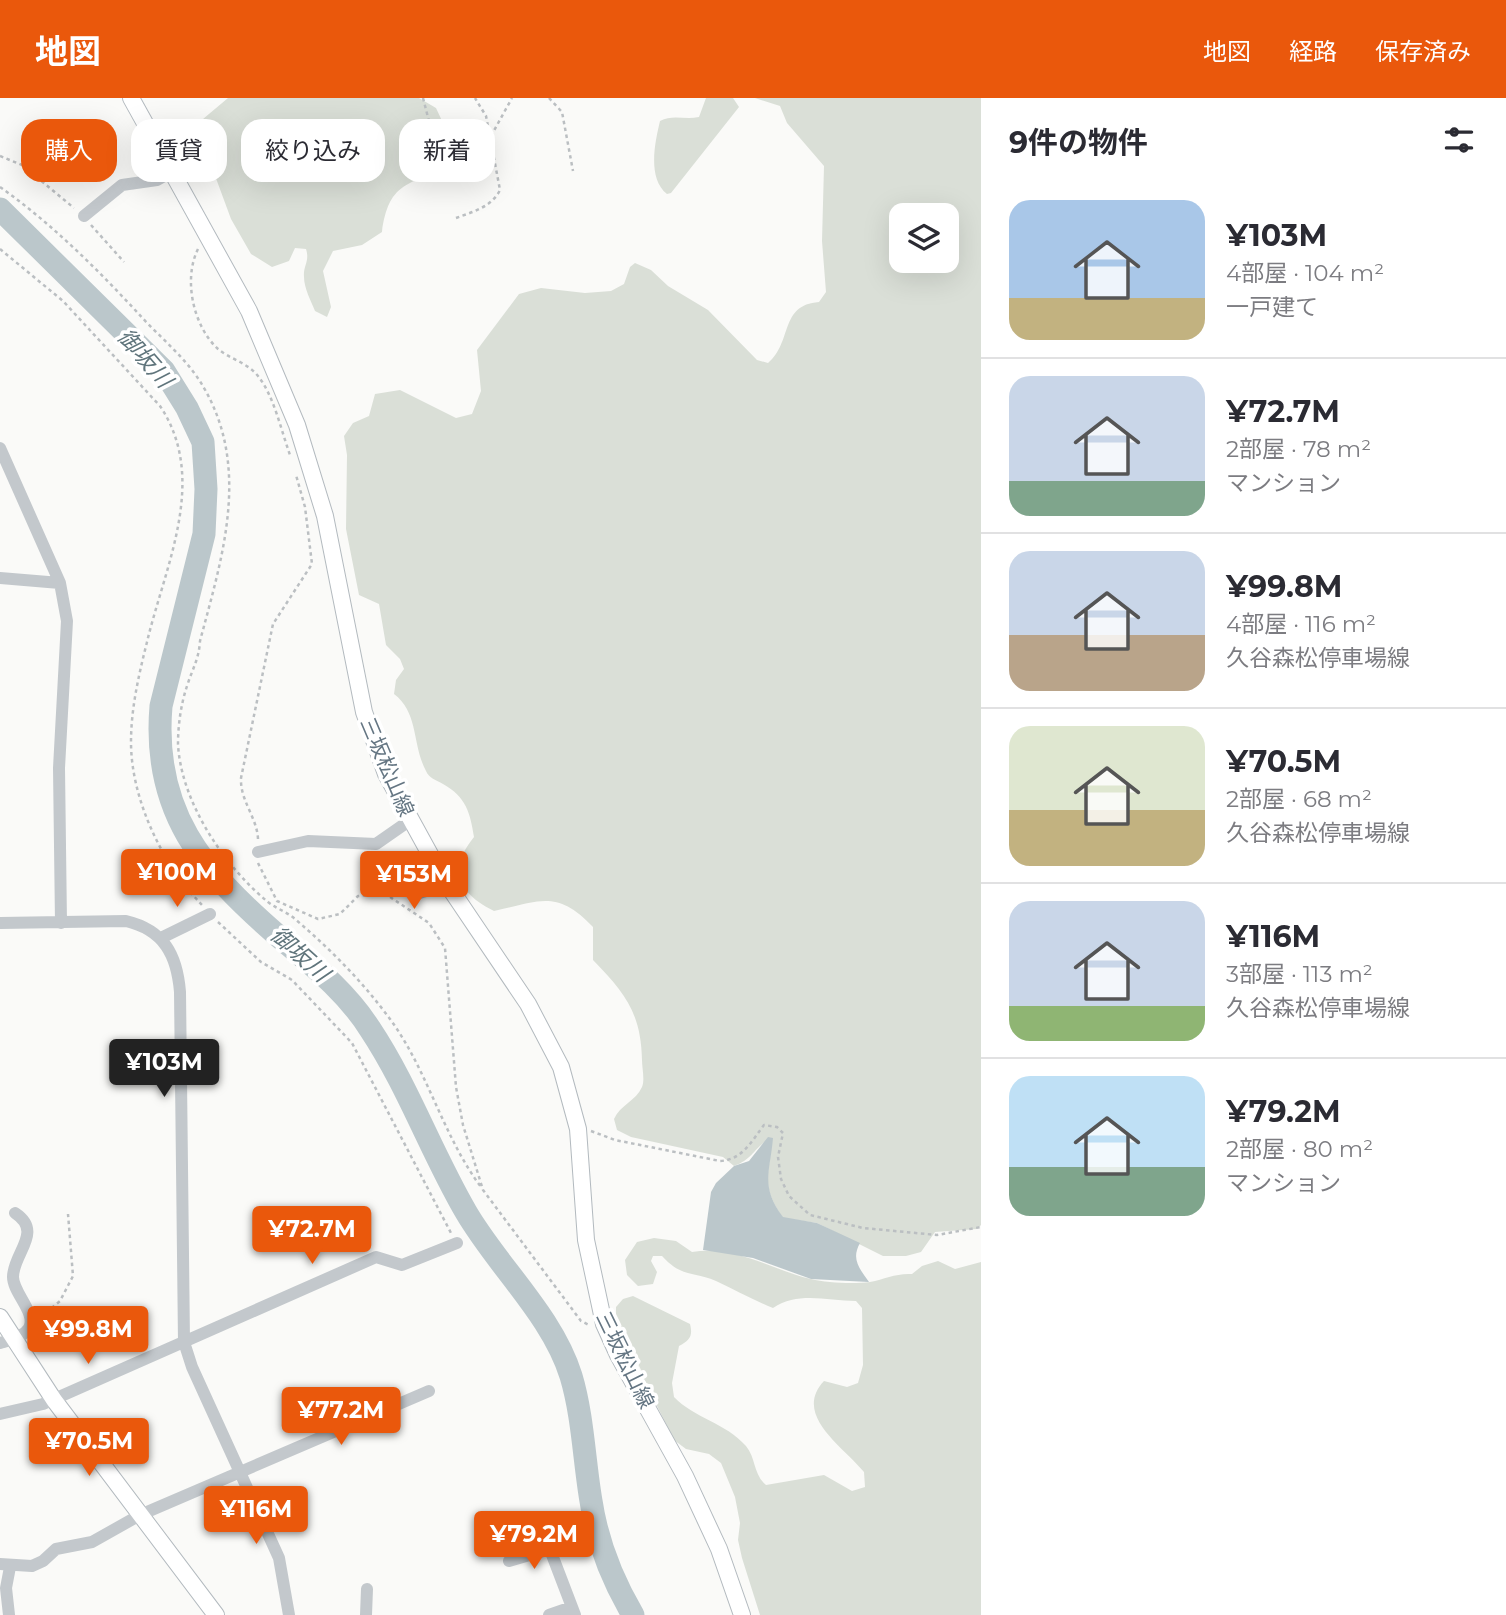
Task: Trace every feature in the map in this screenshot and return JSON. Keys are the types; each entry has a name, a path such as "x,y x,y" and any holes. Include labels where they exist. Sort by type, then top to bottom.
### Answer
{"main road":[{"name":"三坂松山線","path":"131,98 143,119"},
{"name":"三坂松山線","path":"179,182 249,311 297,425 325,516 363,712 386,774 409,821 443,878 548,1037 561,1067 578,1129 586,1240 604,1324 618,1355 685,1476 719,1549 742,1615"},
{"path":"0,1317 7,1341 216,1615"}],"street":[{"path":"84,216 122,185 143,182"},
{"path":"0,448 60,583 67,621 59,768 61,923"},
{"path":"0,578 60,583"},
{"path":"258,852 308,841 376,844 409,821"},
{"path":"392,876 401,887 416,894 426,891 443,878"},
{"path":"161,937 210,914"},
{"path":"0,923 126,921 141,925 161,937 175,959 180,992 184,1342 192,1367 279,1558 289,1615"},
{"path":"7,1341 29,1329 30,1323 30,1316 19,1299 13,1279 28,1238 27,1226 15,1213"},
{"path":"0,1415 54,1400 376,1257 402,1265 457,1243"},
{"path":"9,1615 5,1566 32,1566 43,1561 56,1549 92,1542 141,1515 429,1391"},
{"path":"509,1561 548,1544 573,1611 549,1615"},
{"path":"366,1615 367,1589"}],"path":[{"path":"423,98 428,119"},
{"path":"475,98 487,119"},
{"path":"495,129 512,98"},
{"path":"549,98 562,112 573,171"},
{"path":"0,156 22,165 84,216 124,262"},
{"path":"456,218 480,209 497,197 500,190 495,160"},
{"path":"0,187 75,248 181,358 203,386 211,402 227,453 229,514 223,552 200,641 199,657 186,687 180,713 178,748 190,798 209,832 239,871 267,901 288,913 344,964 387,1014 416,1063 471,1175 581,1321 586,1324 604,1324"},
{"path":"208,235 196,254 190,284 196,308 216,347 251,369 262,381 293,462"},
{"path":"0,248 63,301 160,406 172,424 181,467 179,527 147,640 134,704 131,742 136,777 155,835 194,897 210,914 261,962 292,980 352,1043 457,1243"},
{"path":"296,474 305,507 312,564 273,624 241,778 243,798 257,829 261,872 282,904 325,919 340,914 358,896 383,894 433,928 447,954 450,1041 456,1087 463,1125 483,1190"},
{"path":"578,1129 615,1140 720,1161 732,1160 743,1152 764,1125 776,1127 783,1133 778,1157 781,1179 789,1196 810,1215 863,1228 937,1235 981,1227"},
{"path":"30,1323 60,1301 73,1276 68,1214"}],"shaded area":[{"path":"228,98 419,98 436,108 441,119 399,119 399,182 412,182 402,188 389,204 382,232 362,245 333,251 323,271 331,307 327,317 315,311 306,290 306,249 295,248 289,261 272,267 251,254 231,219 217,182 227,182 227,119 203,119"},
{"path":"706,98 733,98 739,107 671,193 667,194 657,179 654,159 660,121 699,117"},
{"path":"755,98 981,98 981,1225 977,1229 935,1232 921,1252 906,1256 883,1256 817,1223 783,1218 768,1187 772,1138 746,1160 734,1166 723,1157 631,1137 617,1130 614,1119 636,1096 643,1084 641,1044 634,1016 614,983 593,960 593,927 580,915 569,907 547,901 494,911 472,896 460,880 461,860 474,837 471,820 457,794 433,779 426,771 408,710 394,694 396,680 404,669 400,659 386,645 379,604 359,595 346,529 347,455 344,436 353,423 369,416 375,394 400,390 456,418 472,414 481,391 477,350 519,294 541,288 585,293 611,291 624,284 630,267 635,263 651,270 668,286 708,310 757,360 768,363 781,345 792,317 806,305 819,302 826,292 822,241 824,166 787,123 780,106"},
{"path":"768,1137 773,1138 769,1188 783,1217 817,1223 860,1243 856,1259 869,1282 811,1279 753,1258 703,1250 711,1192 716,1183 734,1166 749,1161"},
{"path":"654,1238 676,1241 692,1252 739,1255 796,1275 832,1282 870,1282 912,1274 922,1266 938,1261 955,1269 981,1262 981,1615 760,1615 738,1540 740,1523 735,1497 721,1463 709,1454 686,1449 674,1440 657,1406 644,1393 642,1372 616,1318 616,1307 623,1299 633,1296 690,1324 690,1337 679,1346 672,1383 674,1397 738,1438 749,1451 759,1476 766,1485 824,1475 852,1491 865,1487 864,1472 824,1430 814,1406 816,1394 824,1381 847,1387 858,1383 863,1365 862,1308 856,1301 803,1298 773,1308 716,1281 682,1271 662,1256 653,1256 651,1261 657,1272 653,1284 638,1286 627,1275 625,1260 637,1242"}],"waterway":[{"name":"御坂川","path":"0,209 164,371 187,408 203,442 206,489 204,534 161,706 160,743 165,777 174,807 188,836 226,887 327,979 361,1015 396,1073 466,1212 551,1332 575,1391 597,1531 613,1575 633,1615"}]}
